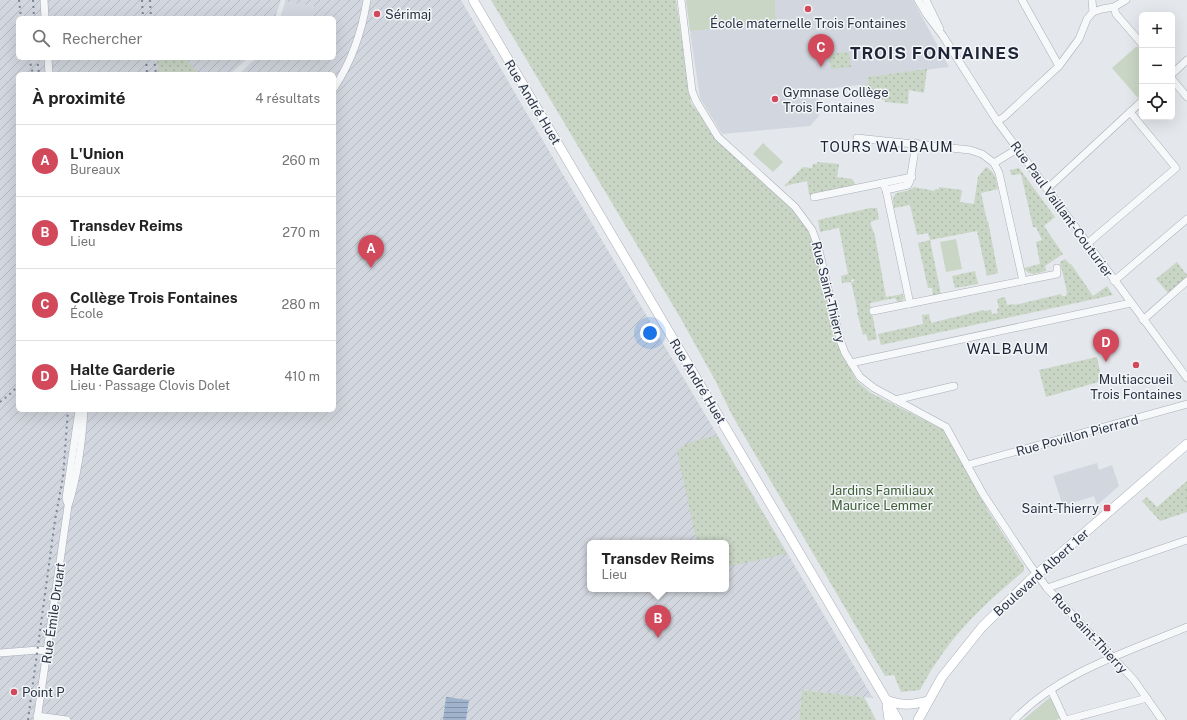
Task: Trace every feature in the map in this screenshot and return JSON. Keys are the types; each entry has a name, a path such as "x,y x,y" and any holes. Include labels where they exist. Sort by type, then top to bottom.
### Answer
{"street":[{"path":"44,0 45,16"},
{"path":"336,84 353,53 363,24 367,0"},
{"name":"Rue André Huet","path":"473,0 898,720"},
{"name":"Rue Saint-Thierry","path":"681,0 692,91 696,101 718,137 796,207 812,230 818,246 840,340 845,354 860,377 874,388 946,427 983,494 1030,565 1047,588 1134,680 1162,720"},
{"name":"Rue Paul Vaillant-Couturier","path":"918,0 943,36 997,121 1187,378"},
{"name":"Rue Paul Vaillant-Couturier","path":"926,0 943,36"},
{"path":"1022,0 1059,66"},
{"path":"1092,0 1093,12"},
{"path":"997,121 1004,117 1059,66 1079,39 1087,19 1093,12 1114,7 1126,0"},
{"path":"1114,7 1116,14 1139,41"},
{"path":"48,60 49,72"},
{"path":"1175,71 1187,60"},
{"path":"1175,83 1187,97"},
{"path":"1047,189 1139,104"},
{"path":"1087,244 1176,168 1130,112"},
{"path":"857,138 916,143 970,150 982,154 994,163 1000,173 1023,280"},
{"path":"814,197 885,186 912,177 916,143"},
{"path":"994,163 1017,148"},
{"path":"885,186 910,304"},
{"path":"1114,281 1187,219"},
{"path":"873,312 1057,274 1057,268"},
{"path":"1143,320 1187,281"},
{"path":"851,363 1131,303"},
{"path":"895,400 954,386"},
{"name":"Rue Povillon Pierrard","path":"967,465 1187,404"},
{"name":"Rue Émile Druart","path":"68,506 66,498 79,412"},
{"name":"Rue Émile Druart","path":"37,718 68,506 74,487 84,412"},
{"name":"Boulevard Albert 1er","path":"918,720 942,676 982,627 1037,574 1187,444"},
{"path":"1047,588 1187,540"},
{"path":"1014,720 1051,690 1075,675 1187,627"},
{"path":"0,653 38,650 47,651"},
{"path":"1051,690 1065,720 1147,698"},
{"path":"886,700 895,704 904,705 928,701"},
{"path":"886,700 889,720"},
{"path":"37,718 67,720"}],"shaded area":[{"path":"0,0 281,0 276,16 16,16 16,60 246,60 232,72 16,72 16,412 336,412 336,72 241,72 254,60 336,60 336,16 310,16 322,7 285,2 285,0 461,0 873,698 802,690 799,720 0,720"},
{"path":"775,0 913,0 949,67 867,77 868,84 817,90 819,116 810,126 722,134 700,98 690,31 776,23"},
{"path":"285,2 352,10 336,53 336,16 281,16"},
{"path":"1097,463 1099,470 1112,465 1119,486 1097,505 1094,496 1063,506 1053,476"}],"green space":[{"name":"Jardins Familiaux Maurice Lemmer","path":"491,0 676,0 691,103 724,147 788,203 798,215 811,236 836,334 844,357 857,381 871,393 942,429 952,442 989,512 1024,566 1024,571 988,602 965,625 945,650 920,690 901,692 894,675 885,676 732,415 715,380 681,319"},
{"path":"686,0 775,0 776,23 690,31"},
{"path":"1137,46 1139,48 1138,98 1112,68"},
{"path":"849,52 851,67 831,69 829,54"},
{"path":"157,60 186,60 198,72 159,72"},
{"path":"927,69 924,93 909,90 908,104 885,102 882,98 872,96 864,91 862,85 868,84 867,77"},
{"path":"763,143 783,162 773,172 753,154"},
{"path":"817,162 839,164 837,177 852,179 856,186 813,195 809,194 807,181 784,186 803,167 812,168 813,164 817,164"},
{"path":"986,167 989,169 995,176 998,189 981,193 998,273 987,276 977,231 930,240 928,233 917,235 910,205 894,208 893,199 895,194 910,190 914,187 935,191 935,189 939,189 939,187 962,190 960,202 974,204 978,177"},
{"path":"1019,168 1055,217 1044,226 1063,254 1045,266 1046,271 1037,273 1028,273 1024,268 1040,264 1036,242 1042,240 1036,227 1033,227 1021,174 1011,175 1010,170"},
{"path":"870,208 877,208 879,219 870,222 875,236 886,297 903,294 904,297 902,302 898,303 895,298 870,303 877,339 868,341 866,334 863,335 851,282 842,283 841,276 848,274 839,228 820,232 818,220"},
{"path":"956,239 962,269 946,272 940,242"},
{"path":"930,240 941,294 933,295 932,288 928,288 918,243"},
{"path":"1065,259 1071,264 1093,296 1107,286 1113,295 881,345 878,334 923,324 922,315 929,314 931,323 984,310 991,310 992,314 998,313 997,309 999,308 997,299 1005,297 1007,305 1015,305 1061,294 1062,296 1066,296 1067,292 1060,262"},
{"path":"1177,262 1187,275 1187,278 1169,294 1156,279"},
{"path":"975,271 978,284 955,288 952,276"},
{"path":"1097,357 1102,381 1046,397 1039,370"},
{"path":"717,436 787,554 729,566 729,540 696,540 677,451 686,444"},
{"path":"1187,481 1187,512 1160,521 1142,501 1147,497 1157,507"},
{"path":"802,690 864,697 876,720 799,720"},
{"path":"1049,698 1052,699 1061,718 1056,720 1023,720"}],"water":[{"path":"446,697 469,700 466,720 443,720"}],"railway":[{"path":"19,0 21,16"},
{"path":"33,0 34,16"},
{"path":"142,0 143,16"},
{"path":"150,0 151,16"},
{"path":"30,60 32,72"},
{"path":"37,60 39,72"},
{"path":"146,60 147,72"},
{"path":"154,60 156,72"},
{"path":"0,402 16,388"},
{"path":"28,720 55,520 63,477 68,412"}],"place":[{"name":"École maternelle Trois Fontaines","path":"808,9"},
{"name":"Sérimaj","path":"377,14"},
{"name":"Collège Trois Fontaines","path":"821,67"},
{"name":"Gymnase Collège Trois Fontaines","path":"775,99"},
{"name":"L'Union","path":"371,268"},
{"name":"Halte Garderie","path":"1106,362"},
{"name":"Multiaccueil Trois Fontaines","path":"1136,365"},
{"name":"Saint-Thierry","path":"1107,508"},
{"name":"Transdev Reims","path":"658,638"},
{"name":"Point P","path":"14,692"}],"district":[{"name":"TROIS FONTAINES","path":"935,53"},
{"name":"TOURS WALBAUM","path":"887,147"},
{"name":"WALBAUM","path":"1008,349"}]}
